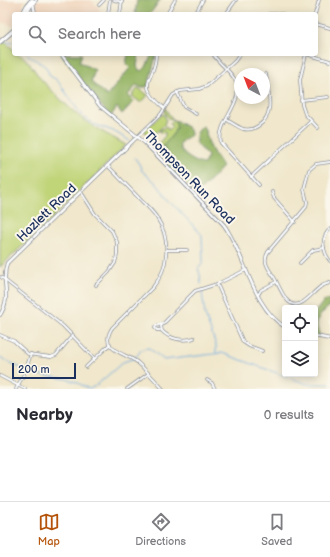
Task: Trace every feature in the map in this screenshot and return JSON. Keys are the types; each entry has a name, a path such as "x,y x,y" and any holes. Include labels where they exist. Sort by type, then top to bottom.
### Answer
{"main road":[{"path":"25,12 27,0"},
{"path":"26,6 33,1"},
{"path":"26,12 33,1"},
{"path":"0,42 12,32"}],"street":[{"path":"99,5 104,0"},
{"path":"108,12 110,0"},
{"path":"114,0 122,1 120,12"},
{"path":"168,12 175,0"},
{"path":"196,12 203,0"},
{"path":"227,12 236,0"},
{"path":"316,12 319,0"},
{"path":"33,1 36,12"},
{"path":"318,25 330,28"},
{"name":"Thompson Run Road","path":"62,56 100,106 138,136 224,225 233,240 258,295 268,312 282,325"},
{"path":"156,56 155,64 149,78 148,88 152,96 164,108"},
{"path":"215,56 232,75 236,82 237,92 236,101 220,134 221,144 259,185"},
{"path":"138,136 161,114 172,96 177,92 205,87 227,69 239,56"},
{"path":"306,56 300,80 304,112 318,128"},
{"path":"313,56 330,61"},
{"path":"177,92 184,107 196,114"},
{"path":"302,100 328,97"},
{"path":"227,120 246,129 256,128 265,121 269,113 270,104"},
{"path":"251,177 311,121"},
{"name":"Hazlett Road","path":"1,277 4,268 10,260 138,136"},
{"path":"330,162 316,164 309,170 304,189 307,205 269,250 266,256 266,265 287,300 297,304 306,301 319,288 330,283"},
{"path":"108,166 157,218 164,231 166,250 164,265 158,280 153,287 112,328 109,336 110,344 115,351 132,359 163,389"},
{"path":"81,192 94,214 112,231 117,242 117,255 115,263 112,269 96,285"},
{"path":"272,192 274,198 294,222"},
{"path":"330,230 325,236 324,248 330,261"},
{"path":"300,263 313,250 324,248"},
{"path":"166,250 188,250"},
{"path":"194,338 188,340 171,338 161,330 157,330 155,328 157,325 162,324 195,291 217,284 247,270"},
{"path":"0,315 4,308 5,300 1,277"},
{"path":"1,277 63,326 94,358"},
{"path":"258,295 261,290 276,282"},
{"path":"217,284 243,342 262,351"},
{"path":"255,289 261,290"},
{"path":"161,330 162,324"},
{"path":"0,335 11,340 24,351 31,354 53,356 65,345 72,335"},
{"path":"318,337 330,339"},
{"path":"86,366 110,344"},
{"path":"27,366 31,354"},
{"path":"16,389 24,374"},
{"path":"127,389 148,374"},
{"path":"0,376 25,389"},
{"path":"207,380 212,383 214,389"}],"shaded area":[{"path":"0,0 25,0 22,12 12,12 12,25 0,22"},
{"path":"33,0 91,0 101,10 100,12 35,12"}],"green space":[{"path":"137,0 160,0 151,12 135,12"},
{"path":"5,42 12,48 12,56 21,56 26,59 40,78 56,95 87,122 126,145 0,267 0,44"},
{"path":"63,56 81,56 79,62 95,70 91,82 107,96 130,68 126,64 128,56 139,56 137,66 139,70 142,71 146,67 151,56 156,56 148,86 141,88 137,85 128,95 134,101 122,114 117,107 111,116 107,113"},
{"path":"138,88 148,95 141,103 132,96"},
{"path":"165,108 173,120 170,118 169,119 164,112"},
{"path":"162,114 166,119 164,125 154,133 146,133 144,131"},
{"path":"174,120 178,127 163,147 169,158 166,161 156,151 162,147 159,143 165,136 165,132 161,133 159,131 166,126 168,130 172,127 170,123"},
{"path":"176,120 188,127 191,132 191,135 181,142 180,146 183,153 196,162 204,164 208,156 196,143 196,136 203,127 206,130 206,135 212,150 223,167 196,195 165,163 169,158 163,146 174,133 175,129 178,128 176,126"},
{"path":"330,299 330,306 322,313 318,320 318,308 323,302"},
{"path":"318,330 319,332 321,337 318,336"}],"waterway":[{"path":"4,42 12,43"},
{"path":"30,56 46,67 50,76 57,80 84,117 93,124 113,131 130,141"},
{"path":"135,158 142,171 156,183 170,201 202,235 203,263 198,269 201,284"},
{"path":"202,292 205,315 216,345 216,353"},
{"path":"90,389 123,362 135,358 142,349 149,348 164,360 222,353 307,384 330,384"},
{"path":"0,357 26,371 40,375 67,379 89,389"}]}
